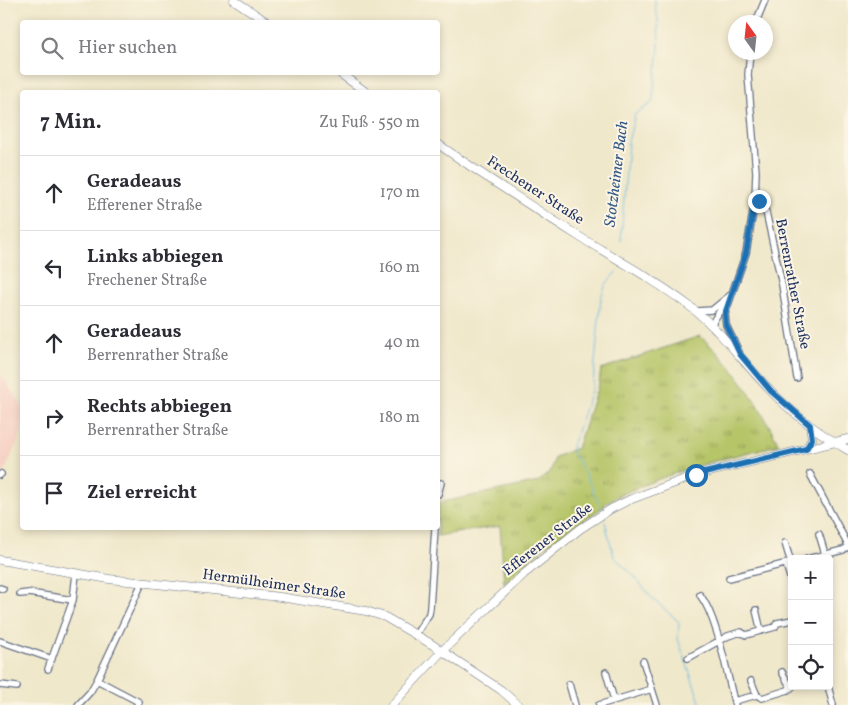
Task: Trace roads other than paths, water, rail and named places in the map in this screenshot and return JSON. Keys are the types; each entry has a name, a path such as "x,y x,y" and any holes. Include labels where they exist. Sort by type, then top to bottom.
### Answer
{"street":[{"path":"234,0 264,20"},
{"path":"759,15 765,0"},
{"name":"Berrenrather Straße","path":"740,354 725,319 725,314 730,294 746,253 755,200 756,172 748,74 749,60"},
{"path":"342,75 363,90"},
{"name":"Frechener Straße","path":"440,145 530,206 654,281 711,325 740,354 771,391 810,425 833,442 848,450"},
{"name":"Berrenrather Straße","path":"755,200 762,203 766,212 782,284 797,378"},
{"name":"Berrenrather Straße","path":"694,311 712,310 730,294"},
{"name":"Berrenrather Straße","path":"711,325 730,294"},
{"path":"806,449 812,439 810,425"},
{"name":"Efferener Straße","path":"392,705 442,651 524,574 580,529 611,509 696,475 848,439"},
{"path":"810,474 848,546 843,550 821,555"},
{"path":"440,486 441,482"},
{"path":"416,634 429,614 434,530"},
{"path":"820,534 824,554"},
{"path":"785,543 788,558"},
{"name":"Hermülheimer Straße","path":"0,560 109,579 266,595 385,616 501,690 518,705"},
{"path":"729,578 788,563"},
{"path":"48,669 72,600 76,574"},
{"path":"78,705 98,680 142,583"},
{"path":"20,594 72,600"},
{"path":"700,596 718,641 734,703 757,695"},
{"path":"756,610 761,631"},
{"path":"688,658 718,641 741,632 746,635 775,627 777,623 788,621"},
{"path":"0,642 52,659"},
{"path":"643,661 657,705"},
{"path":"606,672 614,700"},
{"path":"782,672 788,681"},
{"path":"98,680 139,702 138,705"},
{"path":"751,681 754,684 757,695 762,698 788,690"},
{"path":"569,684 575,705"},
{"path":"0,685 17,687"},
{"path":"599,705 652,688"},
{"path":"829,690 832,705"}],"waterway":[{"name":"Stotzheimer Bach","path":"621,241 628,142 635,114 652,103 659,51 658,19 655,0"},
{"name":"Stotzheimer Bach","path":"601,508 587,477 572,452 572,446 593,385 601,297 606,284 616,272"},
{"name":"Stotzheimer Bach","path":"605,522 614,557 634,576 651,597 679,622 678,639 701,705"}]}
